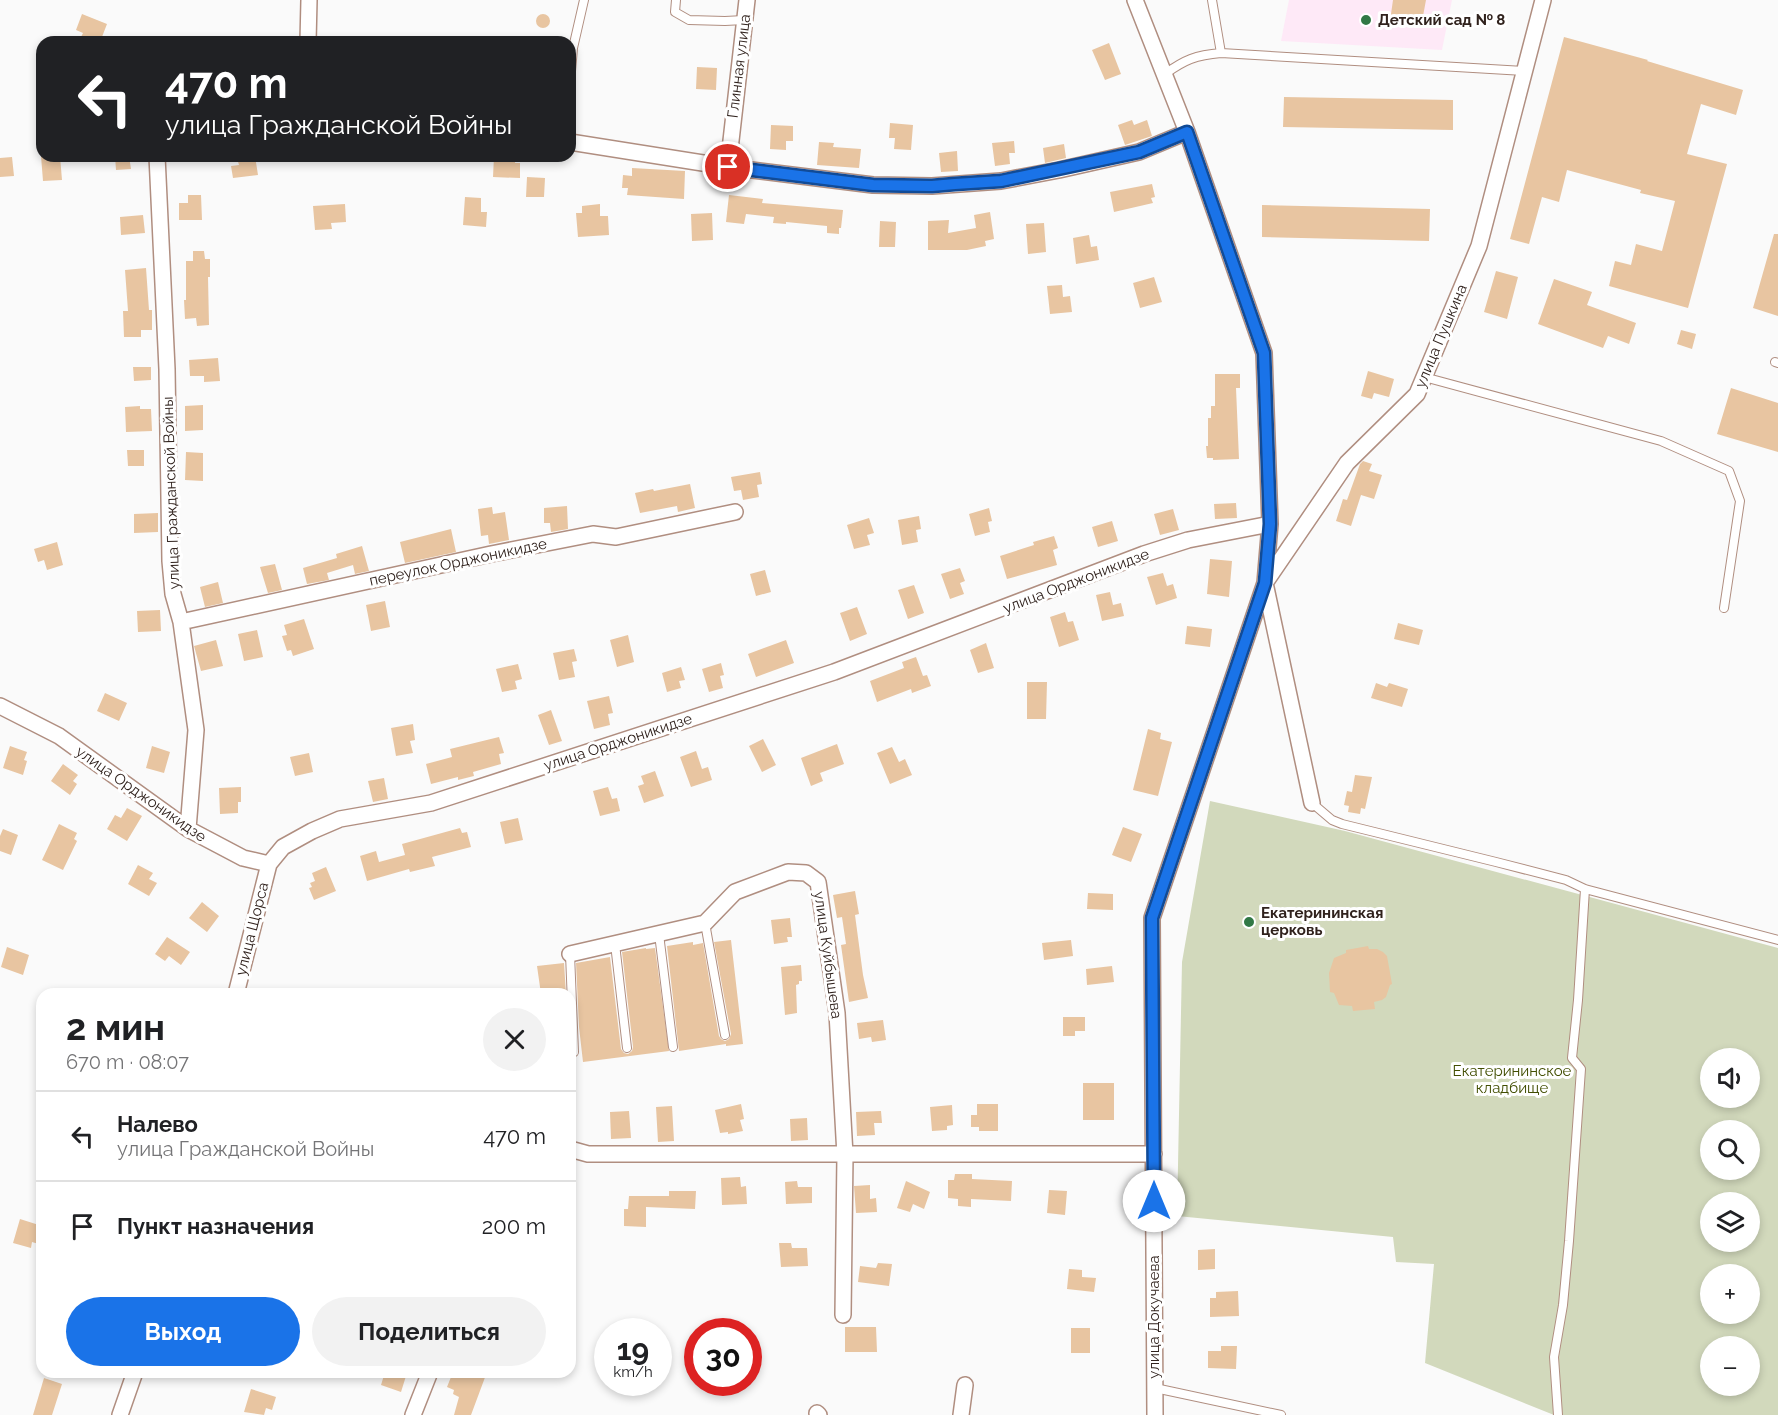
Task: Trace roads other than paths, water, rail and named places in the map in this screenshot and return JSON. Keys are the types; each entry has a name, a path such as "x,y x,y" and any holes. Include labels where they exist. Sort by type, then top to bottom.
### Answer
{"street":[{"path":"308,36 309,0"},
{"name":"Глинная улица","path":"728,167 747,0"},
{"name":"улица Докучаева","path":"1135,0 1187,132 1264,353 1270,524 1265,583 1152,918 1155,1415"},
{"name":"улица Пушкина","path":"1265,583 1347,463 1417,394 1479,246 1543,0"},
{"path":"576,143 728,167 873,185 943,185 1001,181 1116,158 1139,152 1187,132"},
{"name":"улица Гражданской Войны","path":"157,162 167,369 170,561 173,594 182,622 196,730 188,829"},
{"name":"переулок Орджоникидзе","path":"182,622 582,536 593,534 616,537 735,512"},
{"name":"улица Орджоникидзе","path":"0,706 58,736 188,829 243,858 269,864 283,847 340,819 431,803 834,672 1144,554 1188,540 1270,524"},
{"path":"1265,583 1312,803"},
{"name":"улица Щорса","path":"238,988 269,864"},
{"name":"улица Куйбышева","path":"705,923 735,892 788,872 806,873 818,882 837,1013 845,1155 843,1315"},
{"path":"570,954 705,923"},
{"path":"576,1151 588,1154 1154,1154"},
{"path":"576,1159 588,1154"},
{"path":"120,1415 133,1378"},
{"path":"413,1415 428,1378"},
{"path":"961,1415 965,1385"}],"lane":[{"path":"576,36 585,0"},
{"path":"676,0 675,12 688,20 744,20"},
{"path":"1212,0 1221,53"},
{"path":"1165,74 1183,61 1203,54 1221,53 1524,72"},
{"path":"1424,377 1661,441 1729,471 1740,501 1724,608"},
{"path":"1312,803 1332,820 1342,825 1566,880 1585,889 1778,940"},
{"path":"1558,1415 1554,1357 1563,1305 1569,1241 1581,1069 1572,1058 1585,889"},
{"path":"705,923 725,1035"},
{"path":"659,934 673,1047"},
{"path":"615,944 627,1048"},
{"path":"570,954 571,988"},
{"path":"1155,1388 1281,1415"}],"place":[{"name":"Детский сад № 8","path":"1366,20"},
{"name":"Екатерининская церковь","path":"1249,922"}],"park label":[{"name":"Екатерининское кладбище","path":"1512,1080"}]}
